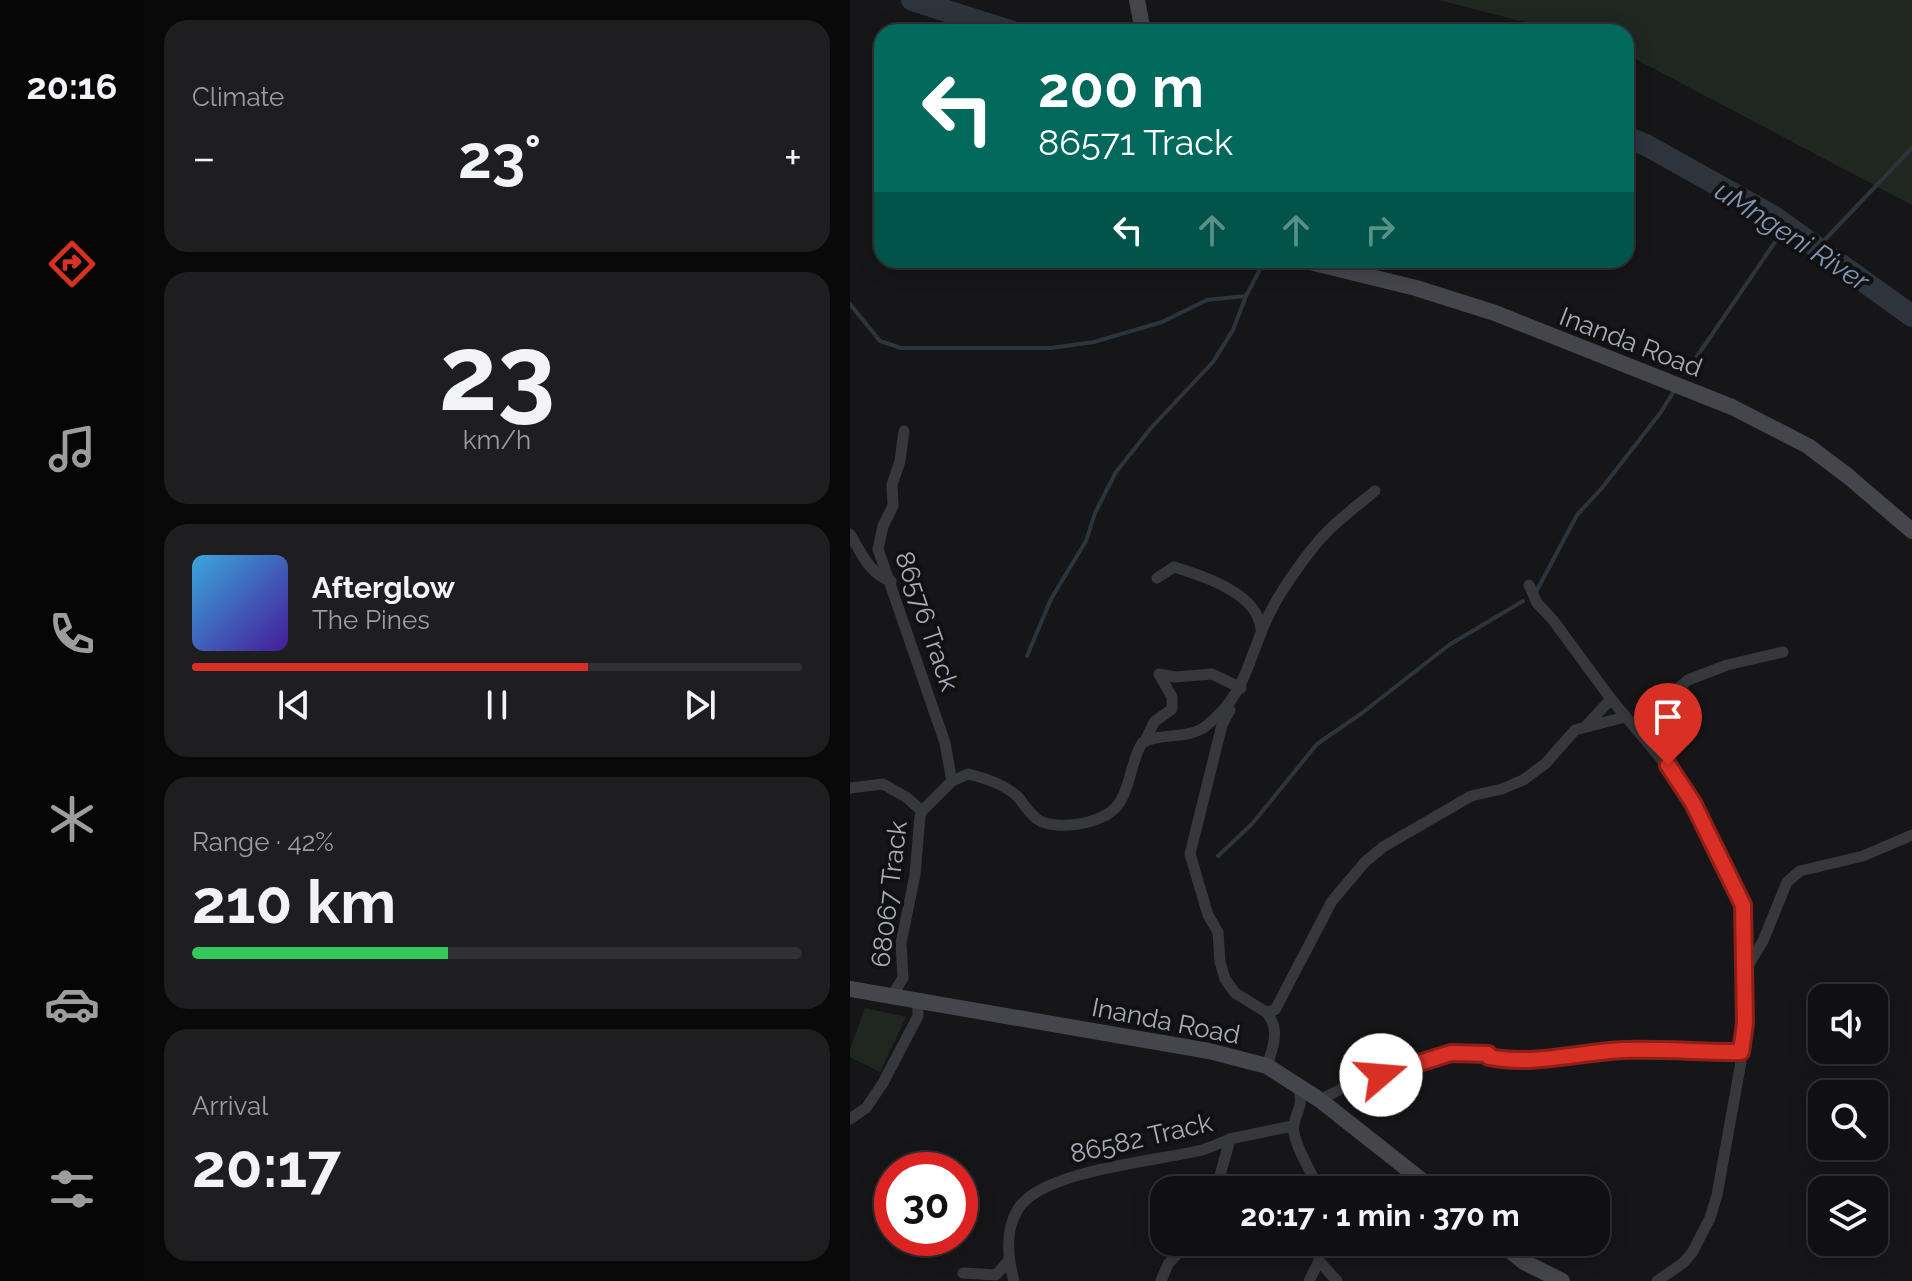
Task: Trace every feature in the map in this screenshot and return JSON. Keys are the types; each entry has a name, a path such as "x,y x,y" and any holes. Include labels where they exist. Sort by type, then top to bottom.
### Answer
{"street":[{"path":"1137,0 1142,24"},
{"name":"Inanda Road","path":"1335,268 1416,288 1495,313 1732,407 1808,446 1912,531"},
{"name":"86576 Track","path":"904,431 900,461 892,485 893,506 883,526 878,549 945,743 952,781"},
{"path":"1267,1066 1275,1041 1273,1020 1266,1012 1235,993 1225,979 1220,962 1218,932 1208,915 1190,854 1222,725 1262,630 1281,593 1323,535 1375,491"},
{"path":"850,534 870,569 891,581"},
{"path":"1157,578 1174,567 1217,582 1232,590 1254,610 1261,621 1262,630"},
{"path":"1529,585 1537,603 1682,784 1738,894 1745,914 1745,1023 1710,1218 1692,1253 1657,1281"},
{"path":"1266,1012 1275,1010 1332,901 1365,862 1401,834 1427,823 1462,800 1523,780 1546,763 1571,733 1584,727 1630,722 1688,680 1727,665 1783,652"},
{"path":"952,781 968,774 999,785 1015,794 1035,817 1045,822 1089,823 1119,804 1138,750 1154,722 1172,709 1172,697 1159,674 1175,677 1212,674 1238,693"},
{"path":"1145,741 1202,729 1220,715 1238,693"},
{"path":"1584,727 1611,699"},
{"name":"68067 Track","path":"891,997 903,978 901,943 915,875 917,828 922,811 952,781"},
{"path":"850,788 883,784 906,797 922,811"},
{"path":"1745,972 1793,875 1863,856 1912,835"},
{"name":"Inanda Road","path":"850,989 1209,1051 1267,1066 1320,1100 1416,1176"},
{"path":"850,1119 866,1108 883,1083 918,1016 918,1001"},
{"path":"1320,1100 1354,1082 1451,1053 1488,1054 1489,1057 1501,1059 1556,1059 1623,1050 1741,1052"},
{"path":"1298,1086 1302,1099 1292,1126 1302,1157 1312,1176"},
{"name":"86582 Track","path":"1009,1260 1010,1230 1019,1208 1039,1191 1061,1180 1292,1126"},
{"path":"1220,1176 1230,1139"},
{"path":"1161,1281 1168,1264 1176,1256"},
{"path":"1309,1281 1319,1256"},
{"path":"1516,1256 1531,1268 1535,1281"},
{"path":"963,1273 996,1275 1009,1260"},
{"path":"1009,1260 1014,1281"},
{"path":"1319,1261 1337,1281"},
{"path":"1524,1262 1562,1281"}],"shaded area":[{"path":"1438,0 1912,0 1912,205 1634,58 1634,24 1533,24"},
{"path":"865,1008 906,1017 880,1072 850,1057"}],"waterway":[{"name":"uMngeni River","path":"912,0 988,24"},
{"name":"uMngeni River","path":"1634,140 1773,216 1912,316"},
{"path":"1817,248 1912,148"},
{"path":"1685,374 1786,226"},
{"path":"1027,656 1051,599 1086,541 1095,513 1116,472 1151,428 1213,362 1233,330 1261,268"},
{"path":"850,304 880,341 901,348 1051,348 1094,342 1162,322 1207,300 1246,296"},
{"path":"1536,592 1577,515 1602,488 1674,391"},
{"path":"1218,856 1252,824 1317,744 1449,645 1523,601"}],"route":[{"path":"1381,1075 1451,1053 1488,1054 1489,1057 1501,1059 1556,1059 1623,1050 1741,1052 1745,1023 1743,905 1693,803 1668,765"}]}
